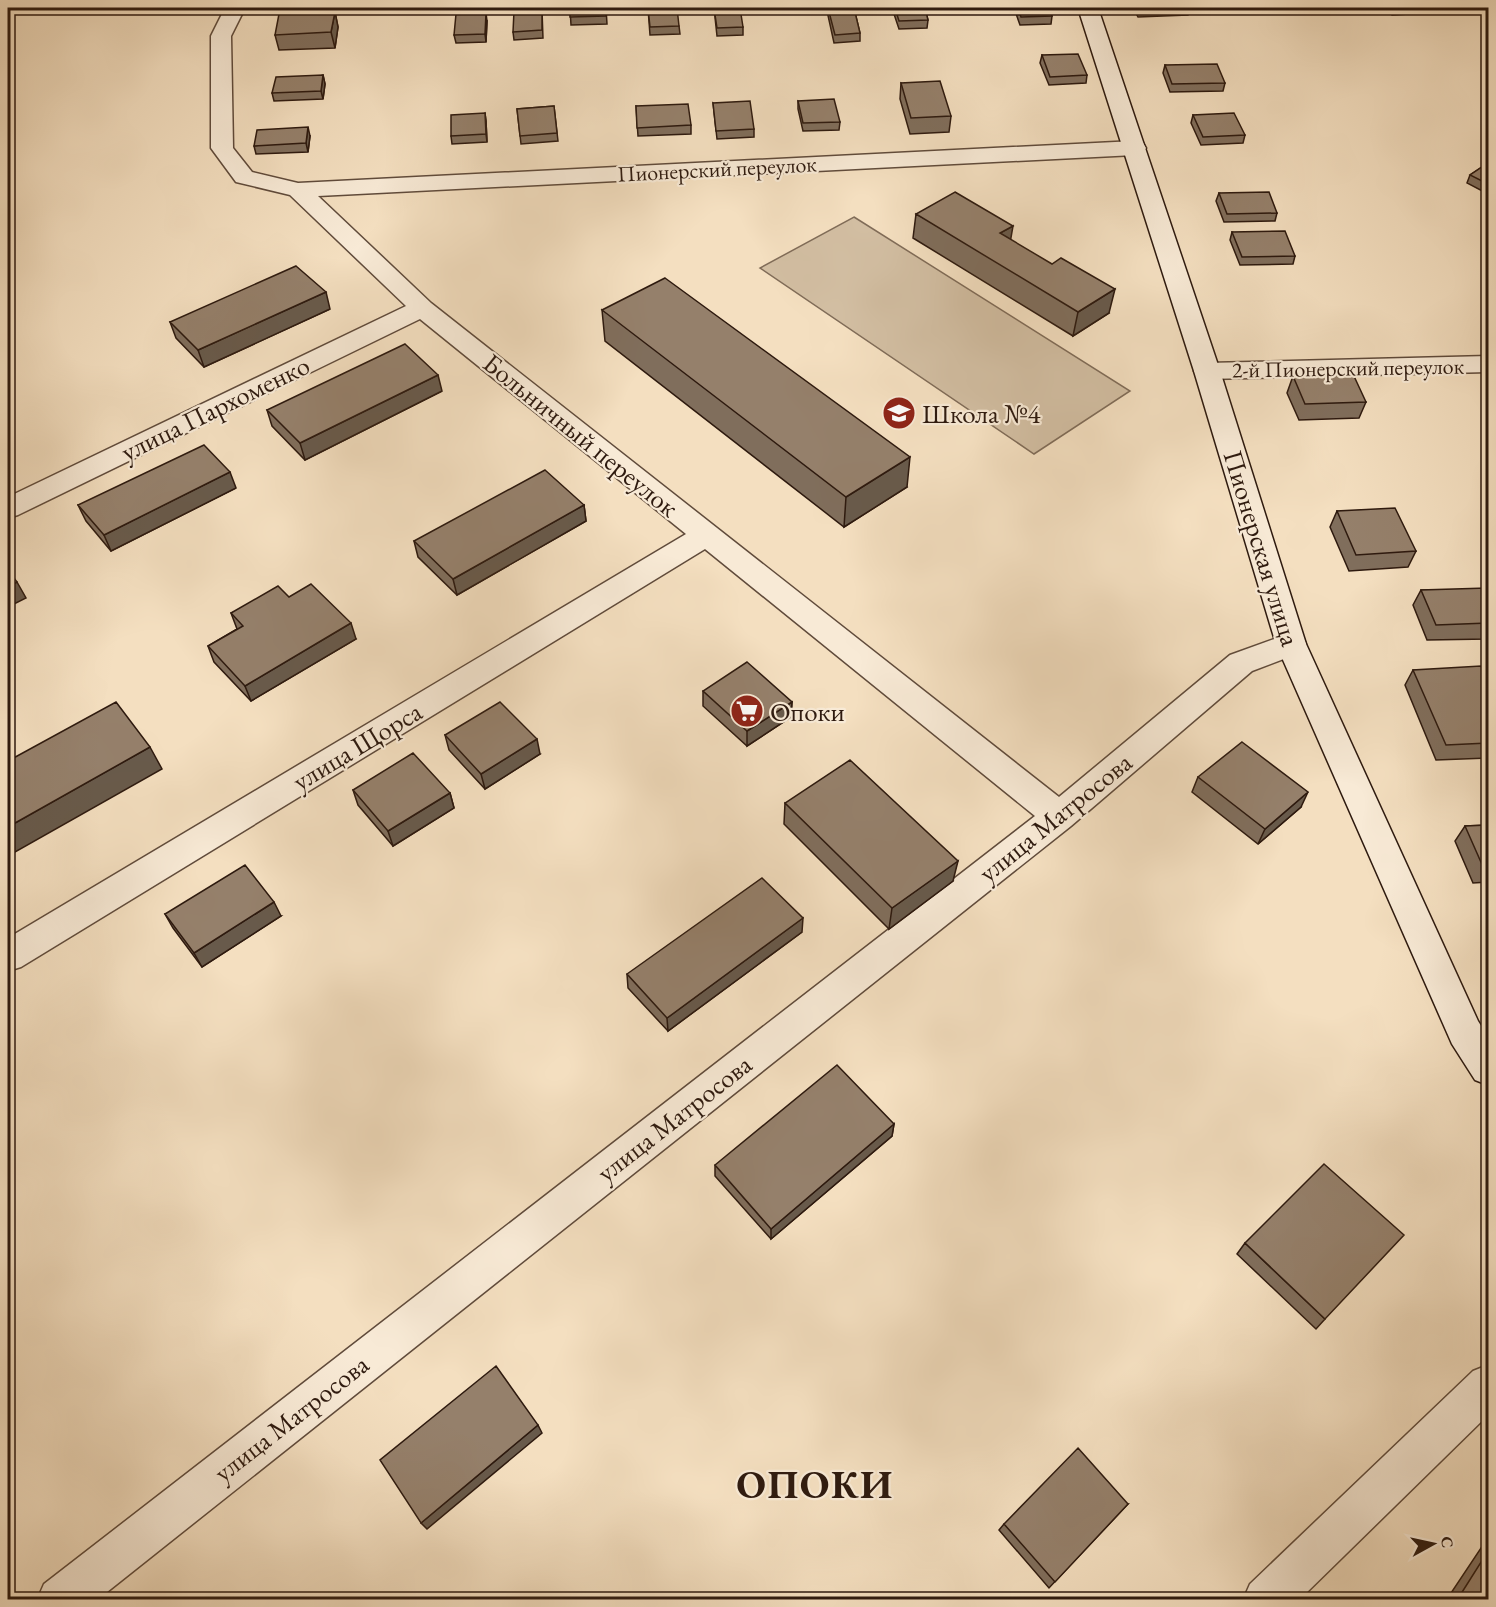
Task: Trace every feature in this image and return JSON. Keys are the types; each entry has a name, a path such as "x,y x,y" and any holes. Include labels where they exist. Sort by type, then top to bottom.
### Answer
{"street":[{"path":"235,8 221,36 222,148 244,177 298,190"},
{"name":"Пионерская улица","path":"1088,8 1207,371 1291,644 1465,1032 1488,1068"},
{"name":"Пионерский переулок","path":"298,190 1135,148"},
{"name":"Больничный переулок","path":"298,190 422,308 1059,816"},
{"name":"улица Пархоменко","path":"8,508 422,308"},
{"name":"2-й Пионерский переулок","path":"1207,371 1488,364"},
{"name":"улица Щорса","path":"8,956 707,535"},
{"name":"улица Матросова","path":"60,1599 1059,816 1241,663 1291,644"},
{"path":"1266,1599 1488,1386"}],"shaded area":[{"path":"854,217 1130,391 1034,454 760,268"}],"building":[{"path":"570,8 606,8 606,16 570,17"},
{"path":"648,8 677,8 679,26 650,27"},
{"path":"714,8 740,8 743,27 717,28"},
{"path":"828,8 854,8 860,33 835,35"},
{"path":"895,8 925,8 928,20 899,21"},
{"path":"1018,8 1049,8 1052,16 1021,17"},
{"path":"542,10 542,30 513,32 514,11"},
{"path":"335,12 331,32 275,35 279,14"},
{"path":"486,13 485,34 454,35 456,14"},
{"path":"1078,54 1087,75 1050,77 1042,55"},
{"path":"1217,64 1225,83 1172,84 1165,65"},
{"path":"323,75 321,91 272,93 276,77"},
{"path":"940,81 951,116 911,118 901,83"},
{"path":"834,99 840,122 803,123 798,101"},
{"path":"750,101 754,129 716,131 713,103"},
{"path":"688,104 691,125 637,128 636,106"},
{"path":"554,106 557,133 520,136 517,109"},
{"path":"485,113 486,134 451,136 451,115"},
{"path":"1234,113 1245,135 1203,137 1193,115"},
{"path":"308,127 306,143 254,146 257,130"},
{"path":"1488,163 1488,184 1470,175"},
{"path":"955,192 1013,226 1000,233 1052,264 1061,258 1115,289 1078,312 916,214"},
{"path":"1269,192 1277,213 1227,214 1219,193"},
{"path":"1285,231 1295,256 1242,257 1232,232"},
{"path":"296,266 326,292 198,350 170,322"},
{"path":"665,278 910,457 846,497 602,310"},
{"path":"405,344 438,375 300,443 267,410"},
{"path":"1353,374 1366,402 1305,404 1293,376"},
{"path":"204,445 230,472 104,535 78,505"},
{"path":"545,470 584,505 453,579 414,541"},
{"path":"1395,508 1416,551 1356,555 1337,511"},
{"path":"8,570 17,582 8,587"},
{"path":"311,584 351,623 245,686 208,646 243,626 231,613 278,586 289,597"},
{"path":"1487,588 1488,623 1436,625 1421,590"},
{"path":"747,662 792,702 747,731 703,691"},
{"path":"1481,666 1488,683 1488,743 1446,745 1413,670"},
{"path":"116,702 150,747 8,827 8,761"},
{"path":"500,702 537,739 481,774 445,735"},
{"path":"1242,742 1308,792 1265,829 1198,777"},
{"path":"413,753 450,793 388,831 353,790"},
{"path":"850,760 958,861 892,908 785,803"},
{"path":"1488,825 1488,869 1484,869 1465,826"},
{"path":"245,865 274,902 194,953 165,914"},
{"path":"762,878 803,918 667,1018 627,974"},
{"path":"837,1065 894,1124 771,1229 715,1165"},
{"path":"1324,1164 1404,1235 1325,1319 1245,1243"},
{"path":"496,1366 538,1425 421,1523 380,1460"},
{"path":"1078,1448 1128,1504 1055,1582 1004,1524"},
{"path":"1488,1551 1488,1599 1461,1599 1459,1597"}],"place":[{"name":"Школа №4","path":"899,413"},
{"name":"Опоки","path":"747,711"}],"district":[{"name":"ОПОКИ","path":"815,1484"}]}
